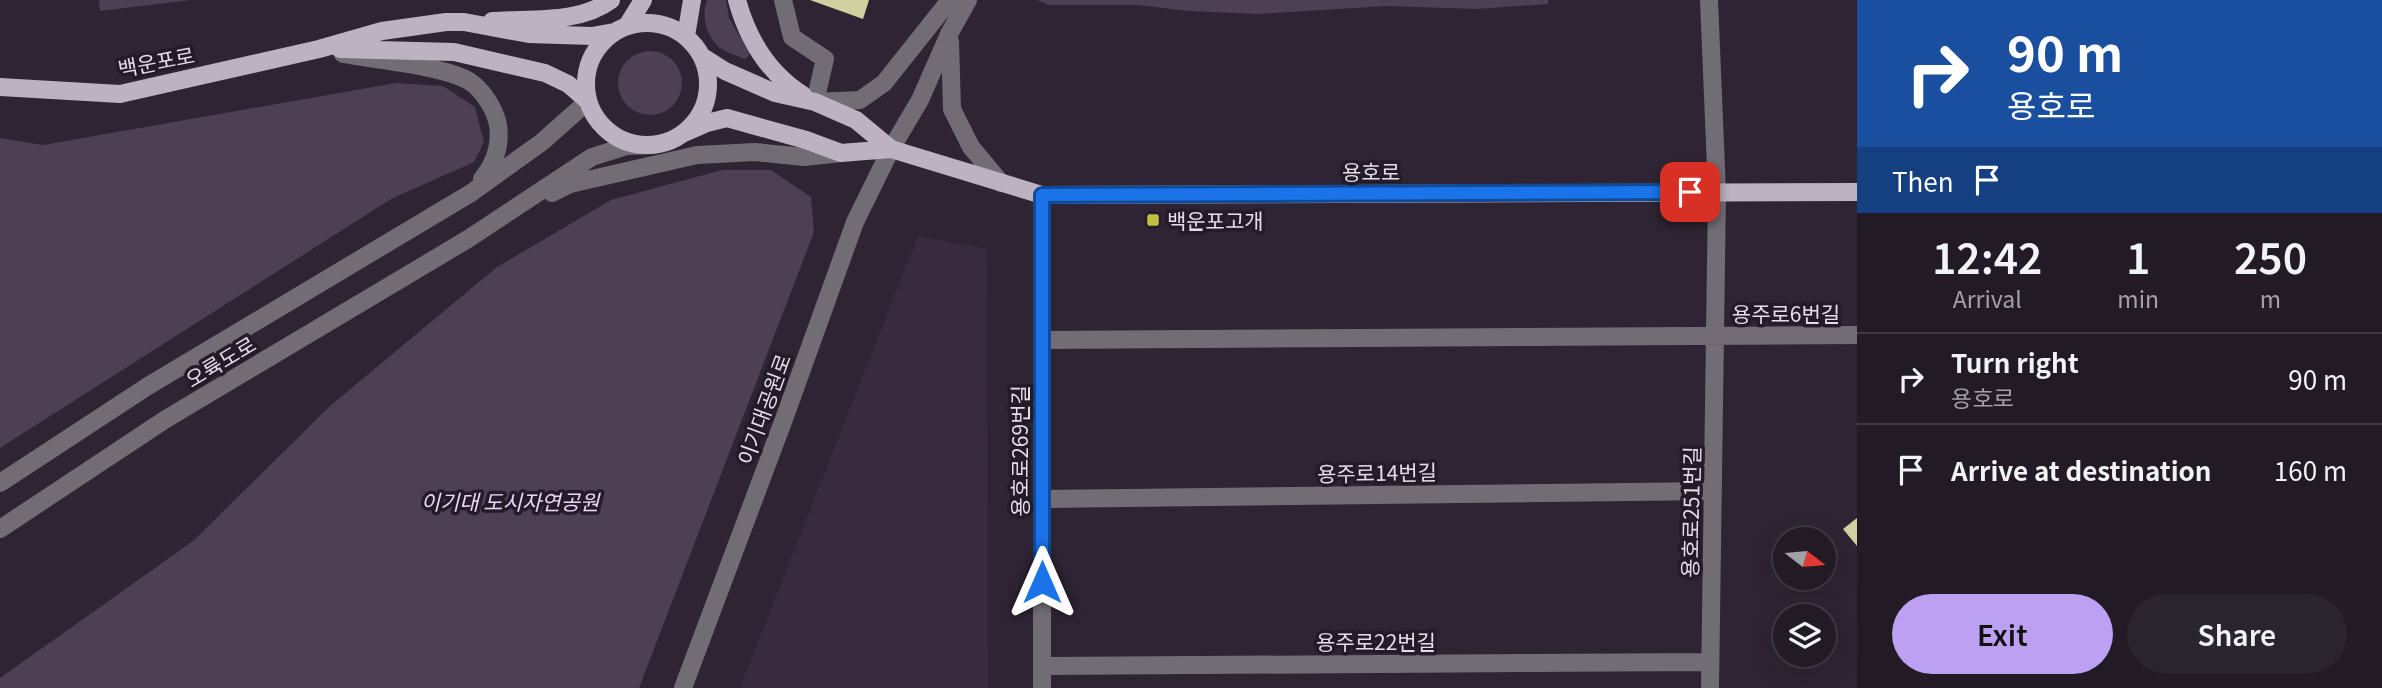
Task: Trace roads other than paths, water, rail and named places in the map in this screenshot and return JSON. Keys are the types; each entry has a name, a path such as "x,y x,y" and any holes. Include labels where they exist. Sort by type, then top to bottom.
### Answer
{"main road":[{"path":"319,50 382,31 446,22 555,18 586,13 611,0"},
{"path":"588,101 586,82 590,62 599,45 620,29 643,0"},
{"path":"686,36 692,0"},
{"path":"737,0 741,15 762,58 781,81 815,102 856,120 891,149"},
{"path":"464,22 529,34 592,36 648,22 668,26 686,36 703,57 725,71 775,93 815,102"},
{"path":"319,50 454,52 545,73 568,84 588,101 607,130 620,139 637,144 654,145 670,141 707,122 727,118 806,140 841,153 891,149"},
{"name":"백운포로","path":"0,87 120,94 319,50"},
{"path":"684,133 698,118 707,98 708,77 703,57"},
{"name":"용호로","path":"891,149 1042,195 1857,192"}],"street":[{"path":"783,0 792,37 825,59 815,102 860,100 884,83 950,0"},
{"name":"이기대공원로","path":"682,688 855,222 891,149 920,100 949,34 968,0"},
{"name":"용호로251번길","path":"1709,0 1717,192 1710,688"},
{"path":"949,34 952,109 971,147 1001,183"},
{"path":"319,50 437,71 470,82 487,98 497,117 500,138 494,165 471,193"},
{"path":"471,193 542,142 588,101"},
{"path":"498,219 592,157 627,146 654,145"},
{"path":"498,219 570,184 697,155 755,152 804,157 841,153"},
{"name":"오륙도로","path":"0,483 148,386 471,193"},
{"name":"용호로269번길","path":"1042,195 1042,688"},
{"name":"오륙도로","path":"0,528 166,419 498,219"},
{"name":"용주로6번길","path":"1715,336 1857,335"},
{"path":"1042,340 1715,336"},
{"name":"용주로14번길","path":"1042,499 1713,491"},
{"name":"용주로22번길","path":"1042,666 1710,662"}],"place":[{"name":"백운포고개","path":"1153,220"}],"park label":[{"name":"이기대 도시자연공원","path":"510,501"}]}
